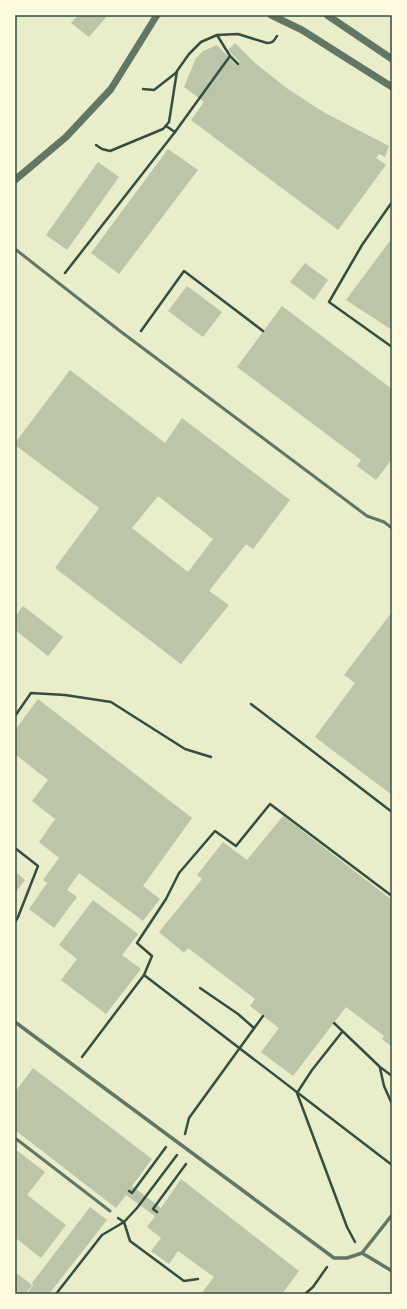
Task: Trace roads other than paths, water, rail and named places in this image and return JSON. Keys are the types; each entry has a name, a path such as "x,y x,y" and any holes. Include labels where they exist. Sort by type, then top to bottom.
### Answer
{"street":[{"path":"15,180 66,137 111,89 158,15"},
{"path":"270,15 302,30 392,87"},
{"path":"328,15 392,59"},
{"path":"15,1022 334,1258 347,1258 362,1253 392,1215"},
{"path":"362,1253 392,1271"}],"lane":[{"path":"15,249 361,512 367,516 384,522 392,528"},
{"path":"15,1138 110,1211"}]}
